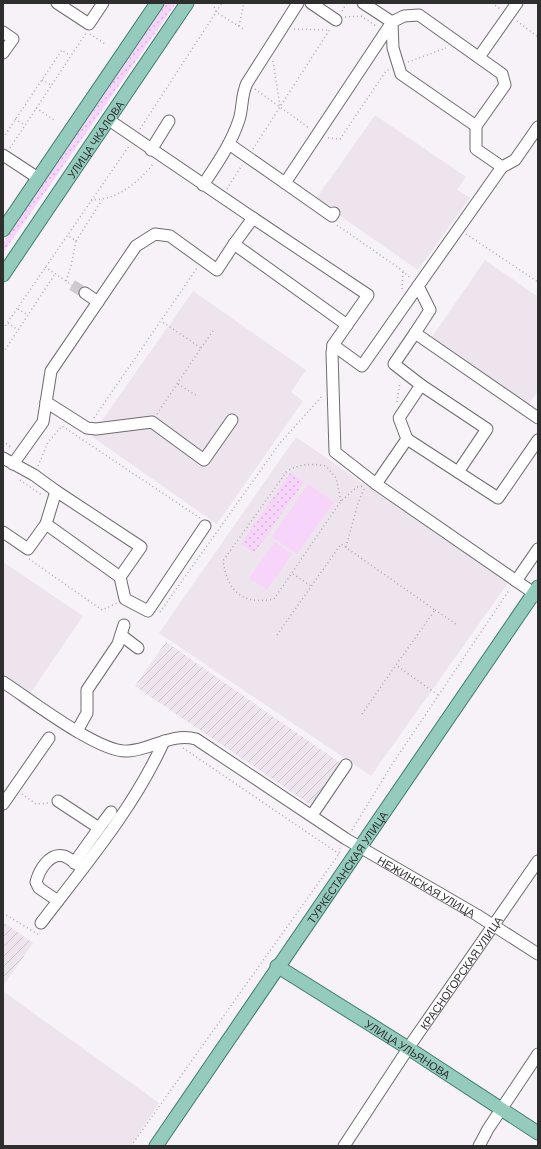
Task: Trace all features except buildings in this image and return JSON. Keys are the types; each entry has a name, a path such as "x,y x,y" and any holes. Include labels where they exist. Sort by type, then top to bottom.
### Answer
{"main road":[{"path":"3,230 157,3"},
{"name":"УЛИЦА ЧКАЛОВА","path":"5,269 109,120 187,3"},
{"name":"ТУРКЕСТАНСКАЯ УЛИЦА","path":"156,1146 278,966 537,592"},
{"name":"УЛИЦА УЛЬЯНОВА","path":"278,966 408,1048 538,1133"}],"street":[{"path":"57,3 88,24 103,3"},
{"path":"203,185 229,144 239,118 244,89 247,83 298,3"},
{"path":"311,3 337,19"},
{"path":"363,3 392,22"},
{"path":"479,57 517,3"},
{"path":"286,183 392,22 404,16 419,15 502,74 505,85 476,126 476,148 502,168"},
{"path":"392,22 393,48 401,74 476,126"},
{"path":"3,32 13,39 3,53"},
{"path":"109,120 134,139 368,295 333,345 335,452 376,484 516,581 537,592"},
{"path":"155,153 170,121"},
{"path":"333,345 362,366 502,168 515,160 538,127"},
{"path":"229,144 332,216 334,213"},
{"path":"4,155 38,178"},
{"path":"120,577 141,547 34,475 8,461 43,422 51,371 136,246 155,234 170,236 217,270 253,218"},
{"path":"234,244 347,325"},
{"path":"418,286 430,310 394,364 421,385 487,429 458,472"},
{"path":"85,293 98,302"},
{"path":"415,333 538,418"},
{"path":"421,385 399,418 407,439 498,498 538,440"},
{"path":"46,402 87,428 96,429 152,422 204,460 232,420"},
{"path":"376,484 407,439"},
{"path":"3,532 28,549 46,524 56,491"},
{"path":"46,524 120,577 125,599 148,611 206,524"},
{"path":"516,581 538,549"},
{"path":"77,731 87,714 87,690 118,644 122,630 138,648"},
{"path":"3,682 77,731 115,750 127,752 164,741"},
{"name":"НЕЖИНСКАЯ УЛИЦА","path":"164,741 179,737 196,739 360,847 494,925 538,954"},
{"path":"3,804 49,738"},
{"path":"79,866 94,853 146,776 164,741"},
{"path":"312,815 346,765"},
{"path":"58,801 99,828"},
{"path":"41,923 58,901 99,828 111,812"},
{"path":"58,901 39,888 36,882 38,873 45,864 54,857 63,856 79,866"},
{"name":"КРАСНОГОРСКАЯ УЛИЦА","path":"344,1146 408,1048 538,861"},
{"path":"479,1146 501,1108 538,1054"}],"path":[{"path":"213,3 216,12 246,30"},
{"path":"3,329 134,139 222,3"},
{"path":"239,26 244,3"},
{"path":"222,198 280,106 348,3"},
{"path":"492,3 504,12"},
{"path":"337,19 381,15"},
{"path":"361,16 386,32"},
{"path":"513,17 538,36"},
{"path":"4,155 87,31 88,24"},
{"path":"281,29 330,30"},
{"path":"270,46 280,106"},
{"path":"3,138 62,50 70,56"},
{"path":"42,79 51,85"},
{"path":"247,83 318,134 332,139 340,139 367,98"},
{"path":"36,108 54,120"},
{"path":"15,119 25,125"},
{"path":"91,200 102,200 120,194 146,173 155,153"},
{"path":"66,281 71,266 76,241 102,200"},
{"path":"460,229 538,282"},
{"path":"67,235 76,241"},
{"path":"75,435 87,428 203,259"},
{"path":"45,267 72,285"},
{"path":"3,353 55,274"},
{"path":"17,308 28,315"},
{"path":"161,321 201,348"},
{"path":"8,322 18,330"},
{"path":"152,422 213,331"},
{"path":"399,418 396,410 402,370"},
{"path":"178,383 197,396"},
{"path":"148,611 161,612 219,532 280,443 314,403 334,384"},
{"path":"28,485 34,475 48,442 62,426 219,532"},
{"path":"341,501 336,478 326,466 313,463 298,465 287,471 223,561 226,577 232,590 247,599 264,601 274,599 293,574 341,501 357,487 366,485 358,503 346,547"},
{"path":"15,477 45,498"},
{"path":"277,635 341,544 456,624"},
{"path":"28,549 28,560 102,610 125,599"},
{"path":"293,574 311,586"},
{"path":"351,831 438,695 516,581"},
{"path":"362,714 435,610"},
{"path":"396,665 438,695"},
{"path":"181,747 338,854"},
{"path":"14,789 36,804 58,801"},
{"path":"131,1146 338,854 341,845"}],"shaded area":[{"path":"166,3 176,3 3,253 3,243"},
{"path":"375,115 466,177 457,190 470,198 418,270 316,199"},
{"path":"485,260 538,297 538,391 529,404 432,337"},
{"path":"193,291 306,370 291,392 303,401 217,524 91,436"},
{"path":"296,437 508,583 371,776 159,633"},
{"path":"290,473 304,482 254,553 241,544"},
{"path":"308,484 334,502 297,554 272,537"},
{"path":"275,542 292,554 267,590 249,578"},
{"path":"3,562 83,616 29,695 3,677"},
{"path":"166,642 340,763 311,805 135,686"},
{"path":"3,922 33,943 3,986"},
{"path":"4,992 159,1103 131,1146 3,1146"}],"tunnel":[{"path":"72,285 85,293"}]}
